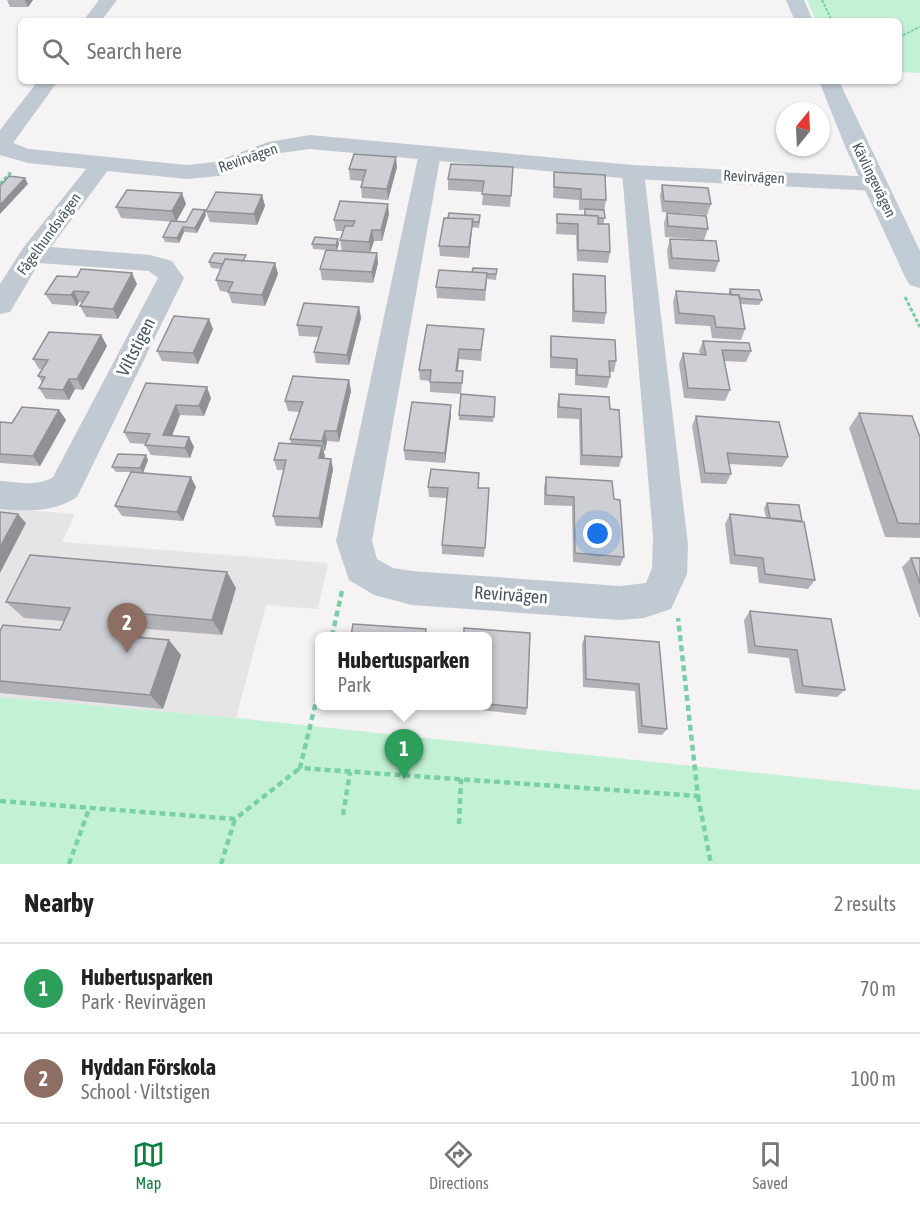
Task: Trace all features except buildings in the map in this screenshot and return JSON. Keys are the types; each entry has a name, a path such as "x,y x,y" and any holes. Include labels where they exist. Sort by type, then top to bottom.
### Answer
{"main road":[{"path":"795,0 803,18"},
{"name":"Kävlingevägen","path":"830,84 920,279"}],"street":[{"path":"95,18 108,0"},
{"path":"0,145 46,84"},
{"name":"Revirvägen","path":"0,145 10,152 28,156 187,172 206,171 232,165 276,147 310,142 633,172 876,184"},
{"name":"Revirvägen","path":"430,153 354,541 362,569 387,583 412,588 620,603 658,597 668,582 672,567 633,172"},
{"name":"Fågelhundsvägen","path":"0,305 32,254 101,165"},
{"name":"Viltstigen","path":"0,495 43,498 57,494 65,487 171,278 163,266 150,263 32,254"}],"path":[{"path":"822,0 831,18"},
{"path":"902,36 920,27"},
{"path":"678,614 698,796 711,864"},
{"path":"221,864 235,819 300,768 315,706"},
{"path":"300,768 698,796"},
{"path":"343,815 350,772"},
{"path":"459,824 461,779"},
{"path":"0,801 235,819"},
{"path":"69,864 89,809"}],"shaded area":[{"path":"0,508 75,514 62,542 328,563 318,609 266,605 236,718 0,697"}],"green space":[{"path":"807,0 920,0 920,73 902,72 902,18 815,18"},
{"path":"0,697 236,718 920,790 920,864 0,864"}],"place":[{"name":"Hyddan Förskola","path":"127,653"},
{"name":"Hubertusparken","path":"404,779"}]}
